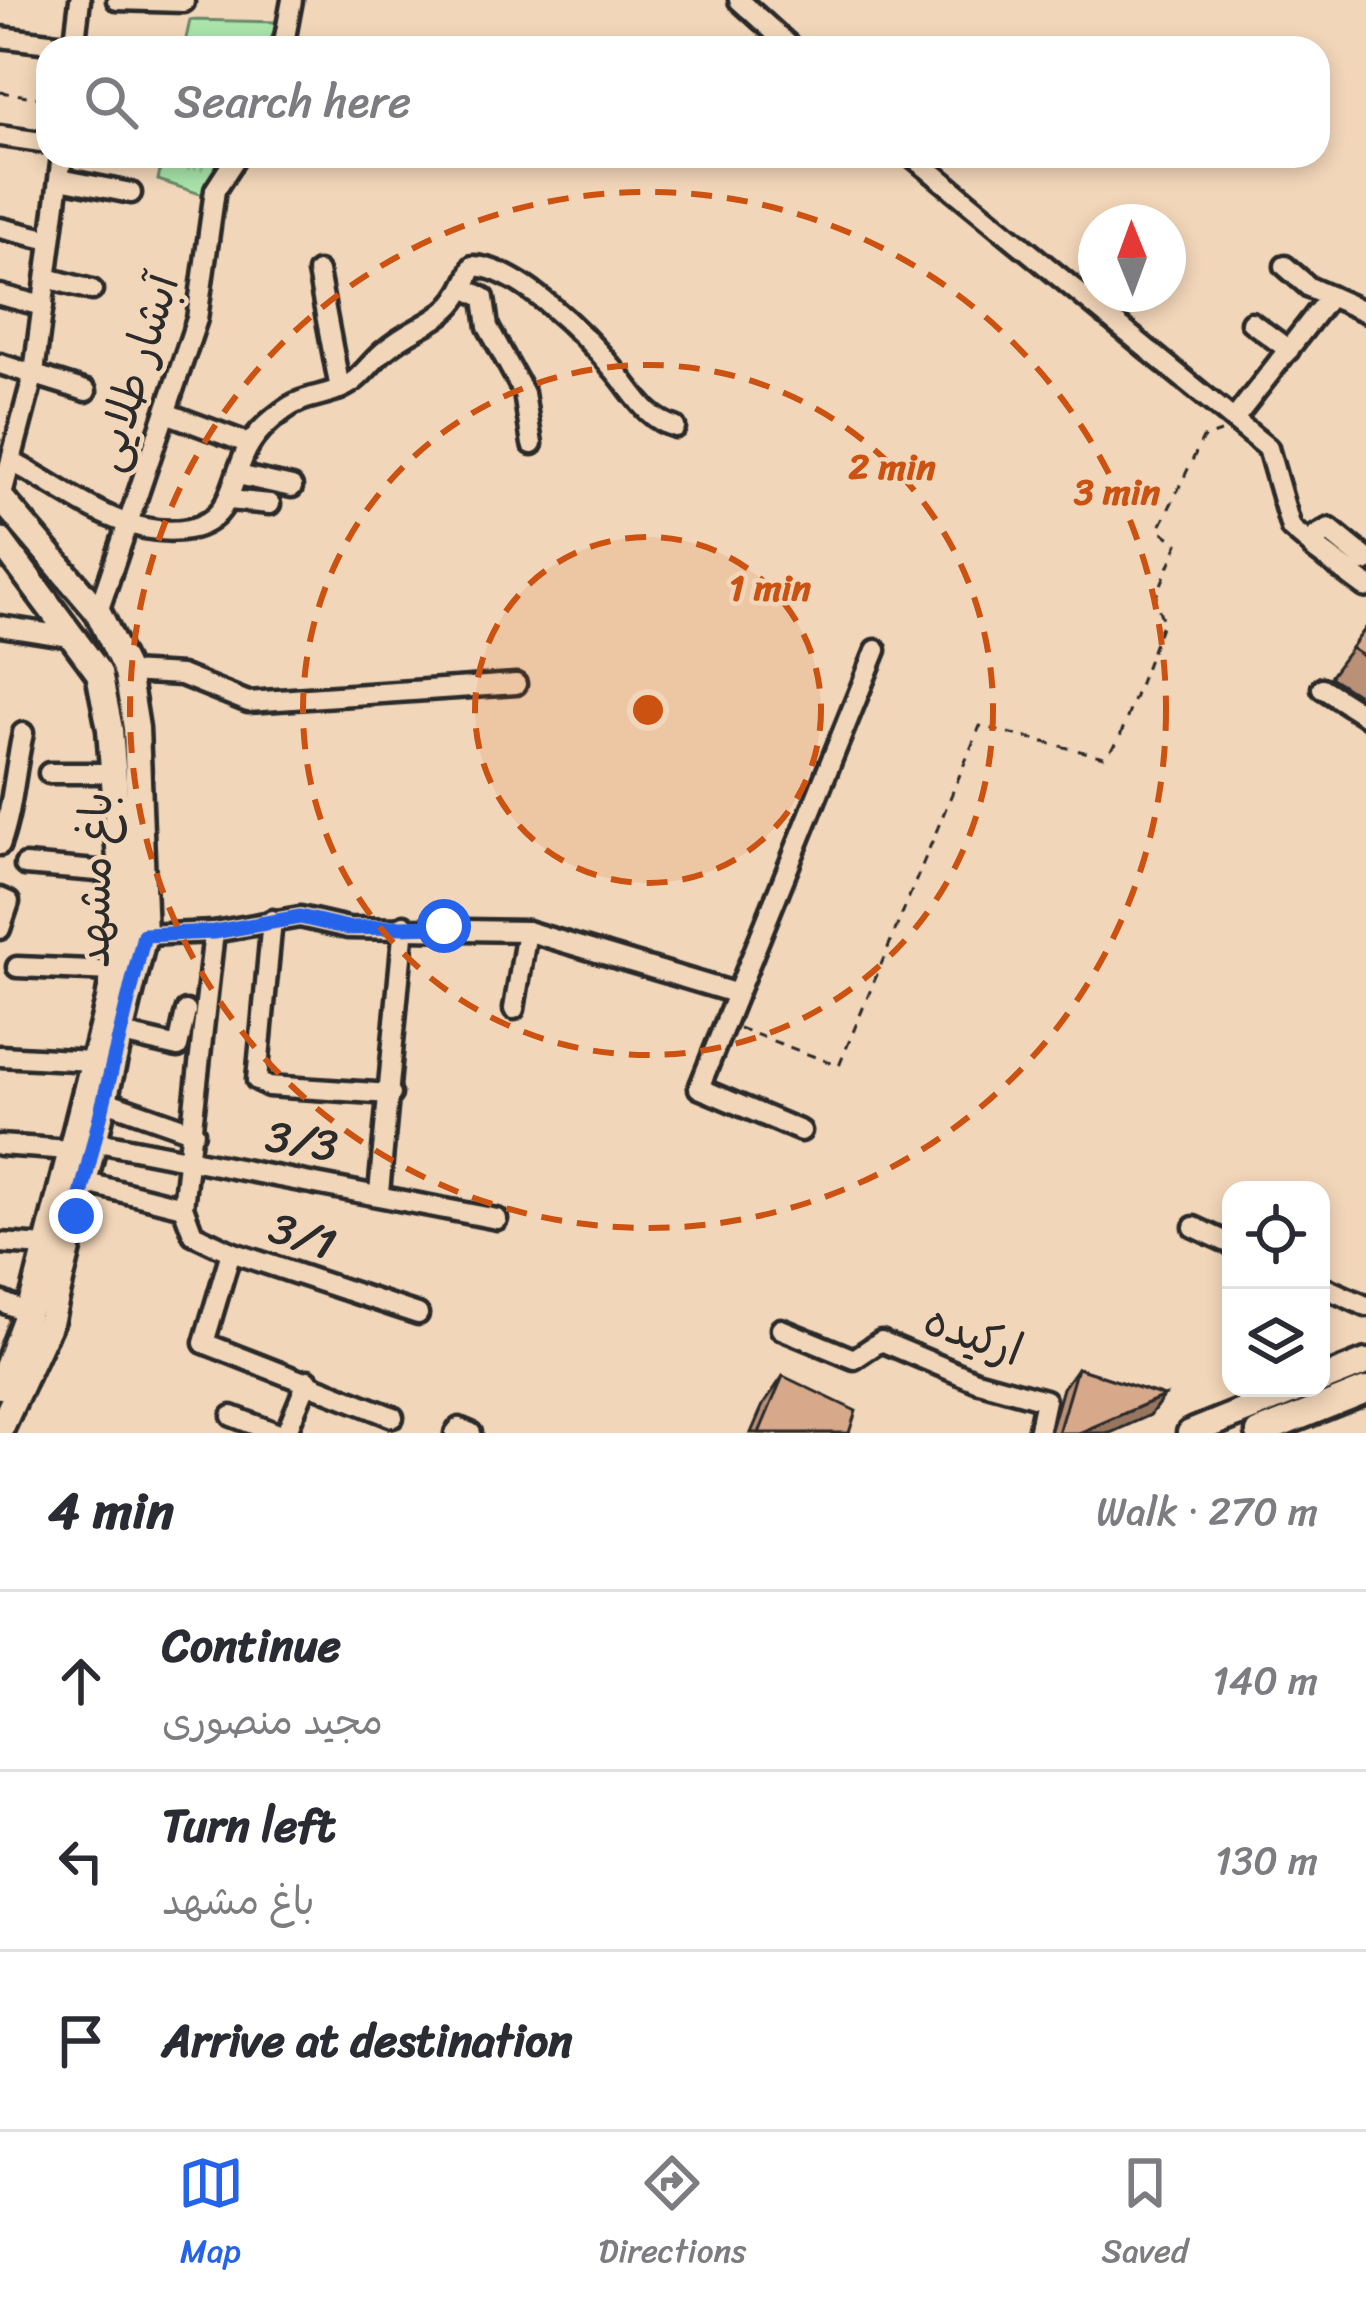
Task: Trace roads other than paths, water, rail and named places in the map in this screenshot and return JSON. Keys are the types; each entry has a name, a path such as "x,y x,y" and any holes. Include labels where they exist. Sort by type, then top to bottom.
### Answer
{"main road":[{"name":"باغ مشهد","path":"0,497 10,538 29,578 99,673 122,872 114,971 92,1061 81,1145 55,1247 43,1343 0,1430"},
{"name":"باغ مشهد","path":"0,1386 83,1182 81,1145 104,1100 144,935 136,728 127,673 98,613 52,560 10,538"},
{"path":"29,578 31,566 52,560"},
{"path":"1330,1376 1366,1362"},
{"path":"1259,1433 1366,1390"},
{"path":"1190,1433 1279,1397"}],"street":[{"path":"75,36 80,0"},
{"path":"117,0 184,2"},
{"path":"285,36 292,0"},
{"path":"739,0 779,36"},
{"path":"0,37 36,42"},
{"path":"0,136 36,141"},
{"path":"0,497 34,373 61,168"},
{"name":"آبشار طلایی","path":"98,613 197,319 214,190 229,168"},
{"path":"927,168 1268,448 1291,527 1366,586"},
{"path":"60,179 131,193"},
{"path":"0,228 50,240"},
{"path":"6,465 127,525 165,532 196,528 221,513 250,444 284,410 313,393 340,389 385,350 427,328 465,288 473,266 509,276 566,321 613,368 653,420 675,427"},
{"path":"1285,266 1330,296 1366,312"},
{"path":"318,272 340,389"},
{"path":"47,278 92,290"},
{"path":"465,288 484,298 488,328 524,393 532,444"},
{"path":"0,295 43,306"},
{"path":"1235,418 1330,296"},
{"path":"1251,322 1289,350"},
{"path":"0,364 86,391"},
{"path":"0,410 22,416"},
{"path":"166,413 250,444"},
{"path":"238,475 292,487"},
{"path":"229,500 270,504"},
{"path":"1316,548 1318,536 1329,530 1366,560"},
{"path":"0,626 76,638"},
{"path":"801,1131 699,1088 876,650"},
{"path":"127,673 181,675 248,702 515,684"},
{"path":"1322,688 1366,716"},
{"path":"0,845 13,808 9,793 22,733"},
{"path":"49,773 114,773"},
{"path":"26,865 122,872"},
{"path":"0,929 5,900"},
{"path":"144,935 214,932 317,917 348,928 404,925 527,931 735,993"},
{"path":"272,920 257,1080 268,1086 391,1094"},
{"path":"380,1193 404,925"},
{"path":"514,1009 527,931"},
{"path":"83,1182 183,1207 214,932"},
{"path":"17,967 114,971"},
{"path":"122,1034 178,1047 187,1011"},
{"path":"0,1056 92,1061"},
{"path":"104,1100 194,1132"},
{"name":"3/3","path":"0,1145 81,1145 380,1193 497,1219"},
{"name":"3/1","path":"183,1207 193,1234 231,1252 418,1314"},
{"path":"1193,1226 1222,1240"},
{"path":"0,1243 55,1247"},
{"path":"231,1252 204,1342 393,1417"},
{"path":"1328,1289 1366,1306"},
{"path":"0,1301 28,1313"},
{"name":"ارکیده","path":"781,1329 854,1359 881,1341 976,1381 1045,1400 1037,1433"},
{"path":"286,1433 308,1380"},
{"path":"232,1416 276,1433"},
{"path":"455,1433 459,1428 471,1433"}]}
